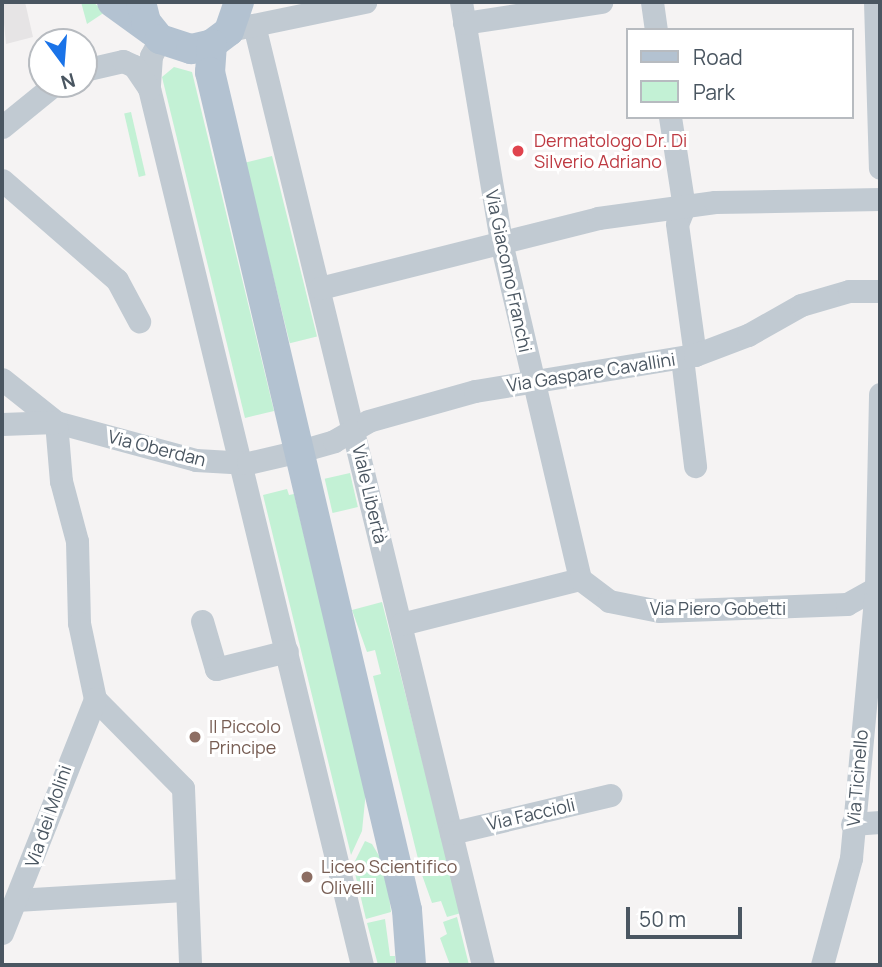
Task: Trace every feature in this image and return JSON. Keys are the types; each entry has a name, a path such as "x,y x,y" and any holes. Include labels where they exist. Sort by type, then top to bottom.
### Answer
{"main road":[{"path":"112,2 156,35 222,37 300,451 407,910 411,965"},
{"path":"141,2 156,35"},
{"path":"407,910 433,965"}],"street":[{"path":"222,37 365,2"},
{"path":"463,12 601,2"},
{"path":"652,2 656,28"},
{"path":"878,10 880,168"},
{"name":"Via Giacomo Franchi","path":"463,12 501,242 580,579"},
{"path":"156,35 151,56 149,88 362,965"},
{"name":"Viale Libertà","path":"222,37 320,288 483,965"},
{"path":"98,67 123,61 134,66 149,88"},
{"path":"2,127 38,98"},
{"path":"670,119 684,207 677,224 695,466"},
{"path":"2,180 117,281 139,321"},
{"path":"320,288 598,218 715,202 880,199"},
{"name":"Via Gaspare Cavallini","path":"300,451 334,441 355,428 475,391 688,356 748,335 802,305 849,292 880,290"},
{"path":"2,379 57,422 61,481 77,541 79,623 95,699 184,788 184,890 190,965"},
{"name":"Via Ticinello","path":"822,965 851,858 852,824 878,587 880,394"},
{"path":"2,424 57,422"},
{"name":"Via Oberdan","path":"57,422 196,460 242,463 300,451"},
{"path":"401,624 580,579"},
{"name":"Via Piero Gobetti","path":"580,579 609,601 659,611 847,604 878,587"},
{"path":"202,621 216,669 287,651"},
{"name":"Via dei Molini","path":"2,933 95,699"},
{"name":"Via Faccioli","path":"451,832 611,795"},
{"path":"852,824 880,822"},
{"path":"16,900 184,890"}],"shaded area":[{"path":"2,2 25,2 31,28 28,28 28,38 6,44"}],"green space":[{"path":"81,2 93,2 105,12 87,24"},
{"path":"174,67 192,72 274,411 245,418 162,77"},
{"path":"131,112 146,175 139,177 124,114"},
{"path":"272,156 317,336 290,343 245,163"},
{"path":"350,473 358,507 333,513 325,479"},
{"path":"287,489 289,495 294,494 366,791 362,831 351,855 263,495"},
{"path":"382,602 461,913 447,917 441,901 432,903 422,875 373,676 381,674 375,650 367,652 352,610"},
{"path":"365,841 372,844 385,866 391,912 366,919 353,865"},
{"path":"457,917 469,965 450,965 440,938 447,934 443,922"},
{"path":"385,919 390,956 395,956 395,965 378,965 367,923"}],"place":[{"name":"Dermatologo Dr. Di Silverio Adriano","path":"518,151"},
{"name":"Il Piccolo Principe","path":"195,737"},
{"name":"Liceo Scientifico Olivelli","path":"307,877"}]}
